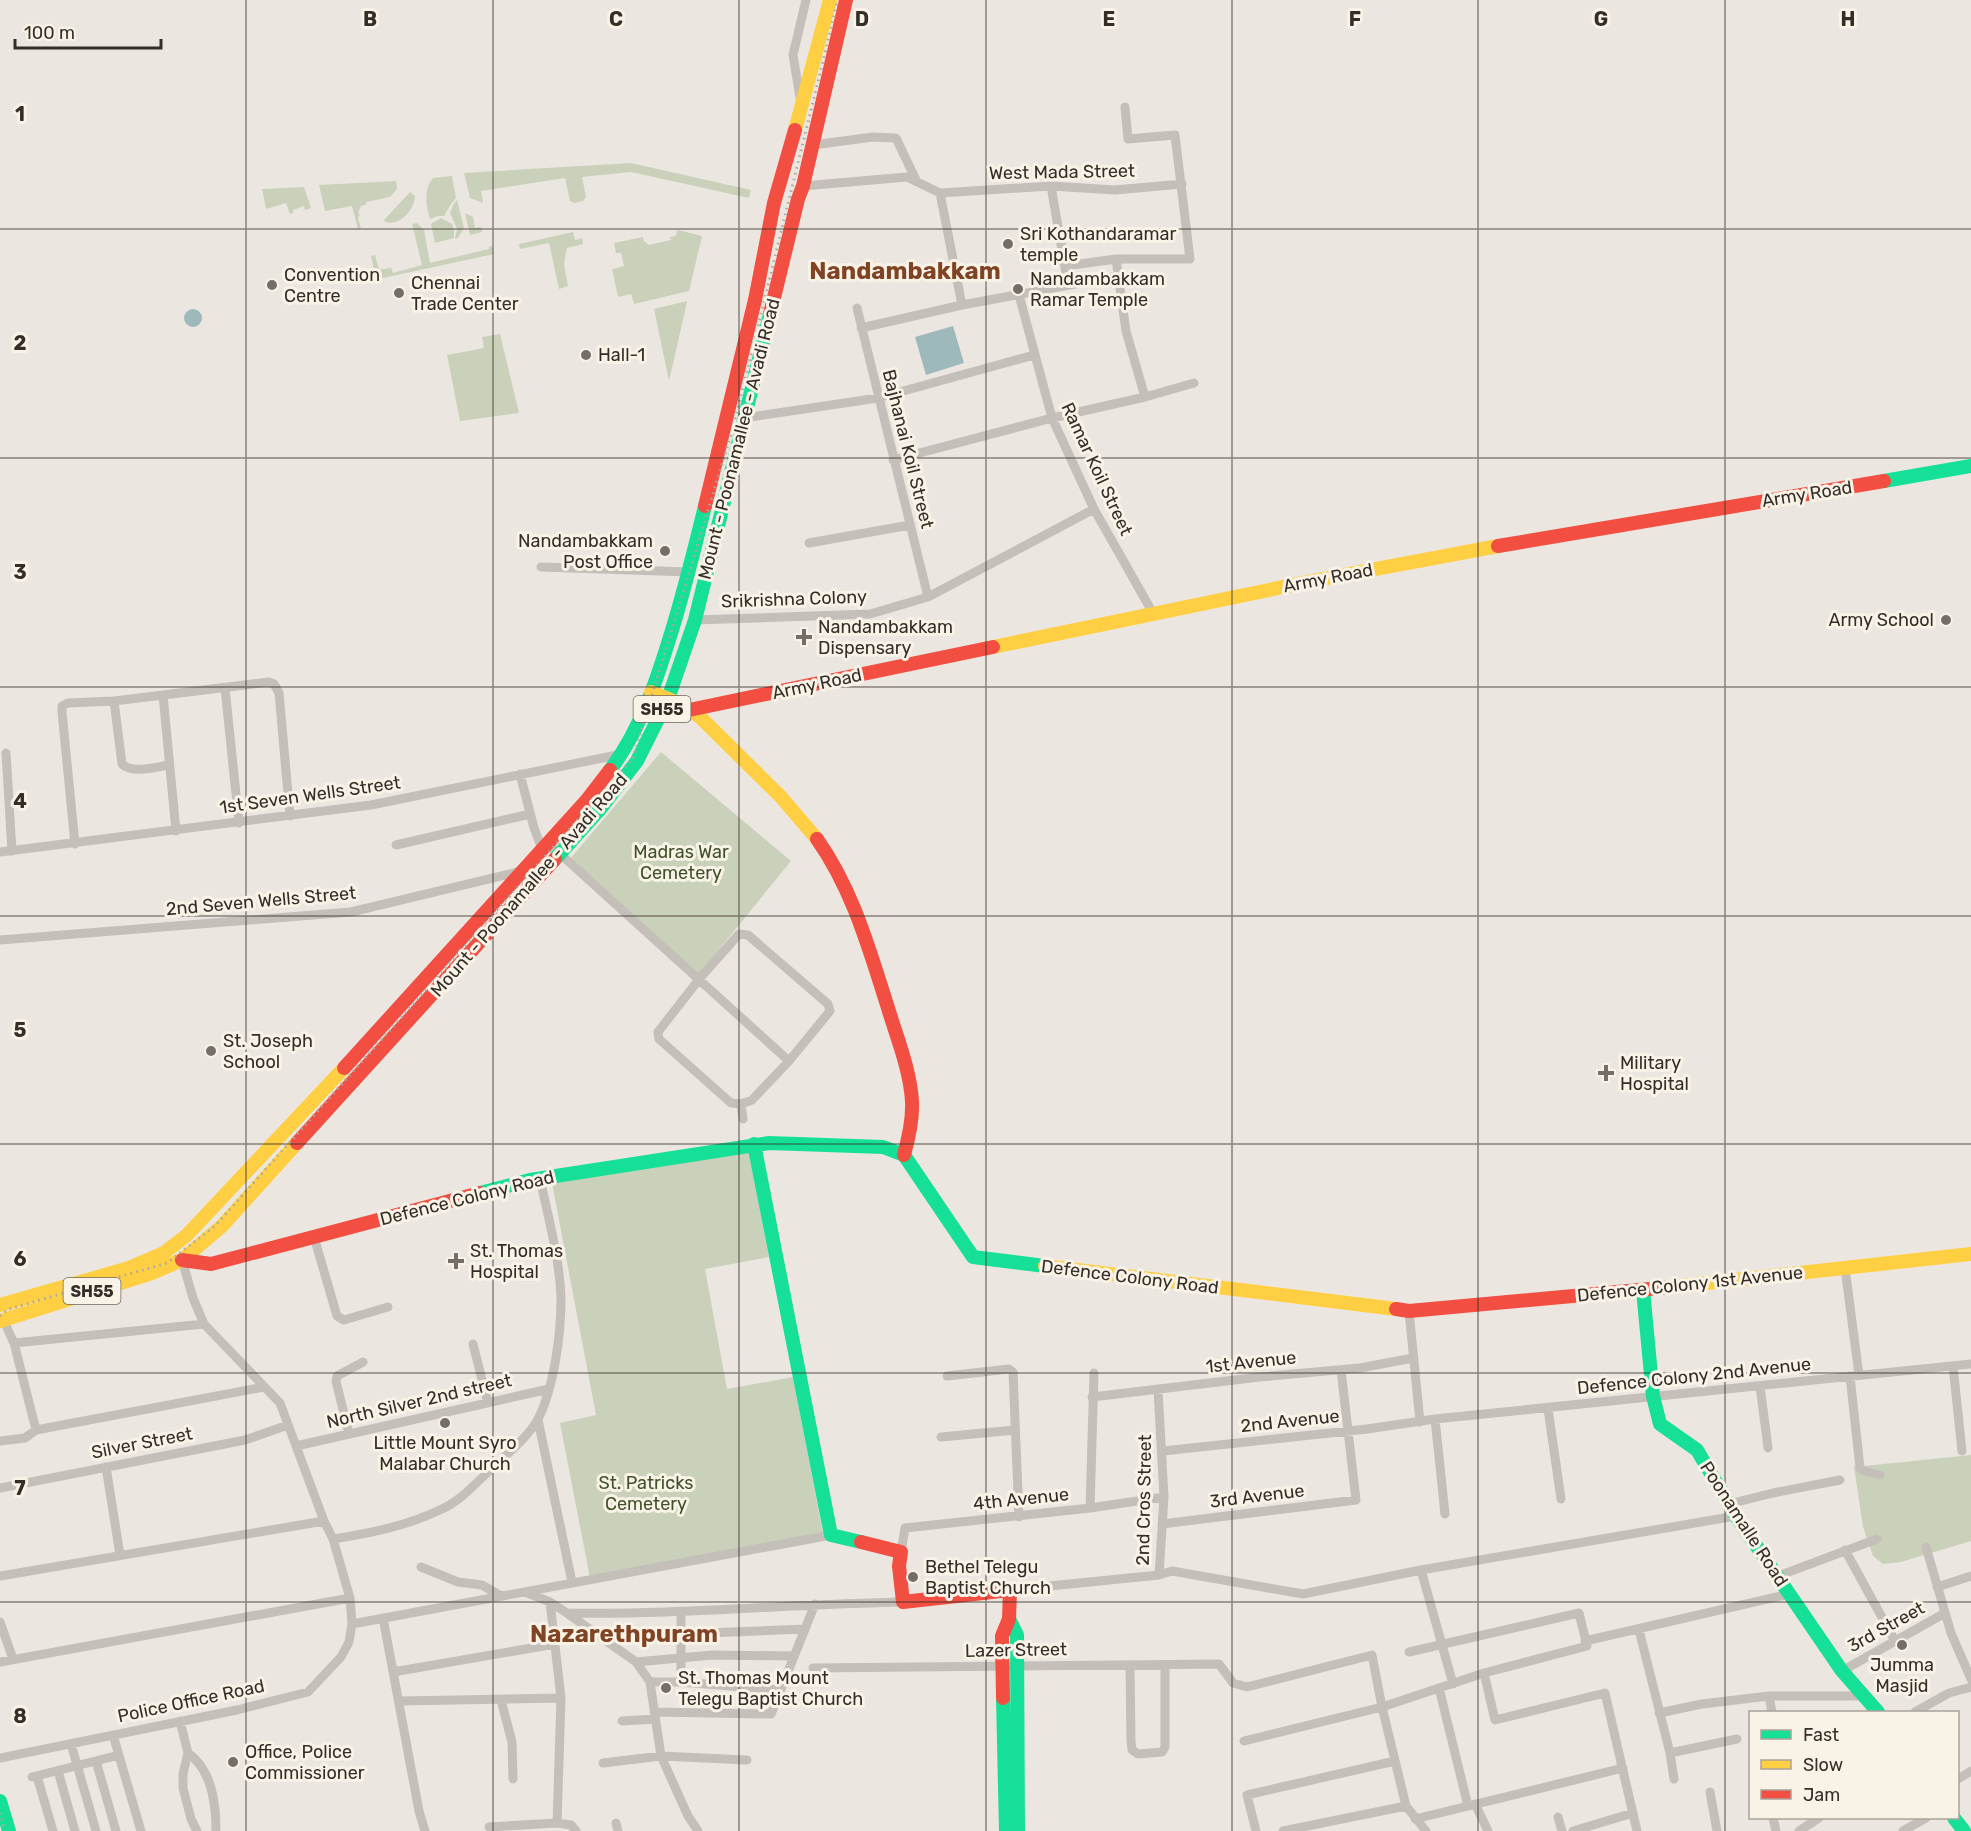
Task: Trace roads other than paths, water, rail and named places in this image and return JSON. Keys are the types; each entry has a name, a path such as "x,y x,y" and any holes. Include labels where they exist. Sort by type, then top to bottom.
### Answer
{"main road":[{"name":"Mount - Poonamallee - Avadi Road","path":"1,1315 129,1268 164,1253 187,1236 357,1054 586,801 622,754 634,733 651,692 676,620 755,300 774,203 830,0"},
{"name":"Mount - Poonamallee - Avadi Road","path":"1,1315 152,1273 182,1260 204,1244 560,854 601,808 637,761 668,699 695,620 813,145 846,0"},
{"path":"823,30 838,35"},
{"name":"Army Road","path":"689,710 1317,580 1504,544 1971,466"},
{"path":"696,541 713,546"},
{"path":"651,692 689,710 777,792 820,843 848,891 862,928 910,1083 913,1126 904,1155"},
{"name":"Defence Colony Road","path":"182,1260 211,1264 540,1178 754,1144 810,1143 892,1149 904,1155 973,1257 1409,1311"},
{"path":"754,1144 831,1535 901,1552 899,1566 903,1602 1010,1590 1009,1619 1017,1635 1010,1667 1006,1831"},
{"name":"Defence Colony 1st Avenue","path":"1409,1311 1643,1290 1971,1254"},
{"name":"Poonamalle Road","path":"1643,1290 1653,1396 1660,1424 1697,1450 1732,1510 1789,1594 1842,1671 1876,1711"},
{"path":"1010,1667 1018,1831"},
{"path":"0,1801 9,1831"},
{"path":"1955,1819 1964,1831"}],"street":[{"path":"802,108 793,55 806,0"},
{"path":"1065,266 1116,259 1190,258 1175,135 1128,139 1125,107"},
{"path":"813,145 873,137 896,138 917,182"},
{"name":"West Mada Street","path":"803,186 907,177 940,193 1051,186 1115,190 1182,184"},
{"path":"1051,186 1068,285"},
{"path":"940,193 962,305"},
{"path":"1116,259 1126,331 1144,398"},
{"path":"861,328 962,305 1118,276"},
{"name":"Ramar Koil Street","path":"1019,295 1052,418 1094,509 1154,615"},
{"name":"Bajhanai Koil Street","path":"856,308 928,597"},
{"path":"744,418 878,399 1034,355"},
{"path":"893,460 1052,418 1144,398 1194,383"},
{"name":"Srikrishna Colony","path":"695,620 870,614 928,597 1094,509"},
{"path":"808,543 910,525"},
{"path":"541,567 689,572"},
{"path":"75,844 62,706 68,703 114,701 269,682 274,684 277,688 290,816"},
{"path":"225,688 239,823"},
{"path":"163,695 176,831"},
{"path":"114,701 124,767 131,769 169,765"},
{"path":"6,753 12,851"},
{"name":"1st Seven Wells Street","path":"0,852 370,805 622,754"},
{"path":"520,774 530,814 545,846 560,854 789,1060"},
{"path":"396,845 530,814"},
{"name":"2nd Seven Wells Street","path":"0,940 351,912 522,871"},
{"path":"740,934 748,935 828,1004 830,1011 789,1060 752,1100 741,1104 731,1103 659,1039 658,1032 700,978 740,934"},
{"path":"741,1104 743,1119"},
{"path":"333,1539 386,1530 445,1508 463,1495 510,1451 538,1420 549,1389 560,1323 561,1300 560,1280 540,1178"},
{"path":"314,1237 337,1316 340,1319 344,1320 388,1307"},
{"path":"182,1260 193,1298 204,1324 280,1403 324,1521 333,1539 350,1598 352,1624 831,1535"},
{"path":"1845,1268 1860,1468 1880,1475"},
{"path":"1409,1311 1420,1422"},
{"path":"1,1315 14,1343 36,1430"},
{"path":"14,1343 204,1324"},
{"path":"473,1344 488,1403"},
{"name":"1st Avenue","path":"1092,1397 1341,1370 1413,1358"},
{"path":"349,1434 336,1381 337,1376 363,1362"},
{"name":"Defence Colony 2nd Avenue","path":"1420,1422 1971,1364"},
{"path":"1953,1366 1962,1451"},
{"path":"947,1376 1009,1369 1013,1372 1019,1517"},
{"path":"1341,1370 1347,1431"},
{"path":"1090,1508 1094,1373"},
{"path":"1760,1386 1768,1448"},
{"path":"0,1441 25,1438 36,1430 264,1387"},
{"name":"North Silver 2nd street","path":"296,1446 549,1389"},
{"name":"2nd Cros Street","path":"1158,1390 1164,1497 1159,1575"},
{"path":"1548,1408 1561,1499"},
{"path":"1435,1419 1445,1514"},
{"path":"538,1420 573,1582"},
{"name":"2nd Avenue","path":"1163,1451 1420,1422"},
{"name":"Silver Street","path":"0,1488 245,1440 288,1425"},
{"path":"941,1437 1015,1430"},
{"name":"3rd Avenue","path":"1162,1524 1356,1500 1347,1431"},
{"path":"106,1467 120,1555"},
{"path":"1010,1590 1159,1575 1172,1571 1303,1594 1732,1510 1773,1492 1840,1480"},
{"name":"4th Avenue","path":"901,1552 905,1528 1019,1517 1164,1497"},
{"path":"0,1576 324,1521"},
{"path":"1778,1576 1877,1539"},
{"path":"1926,1547 1951,1633 1971,1679"},
{"path":"1845,1550 1895,1641"},
{"path":"421,1567 458,1582 482,1586 501,1596"},
{"path":"1421,1570 1452,1684"},
{"path":"1937,1587 1971,1576"},
{"path":"522,1591 550,1602 636,1662 650,1682 661,1756 688,1816 698,1831"},
{"path":"1586,1641 1789,1594"},
{"path":"0,1662 350,1598"},
{"path":"550,1602 561,1698 557,1823"},
{"path":"567,1613 627,1614 815,1604 903,1602"},
{"path":"622,1721 655,1716 771,1714 815,1604"},
{"path":"681,1612 681,1682"},
{"path":"1244,1741 1382,1707 1484,1673 1587,1646 1579,1613 1409,1652"},
{"name":"3rd Street","path":"1842,1671 1945,1613"},
{"path":"383,1618 419,1811 425,1831"},
{"path":"0,1622 12,1659"},
{"name":"Police Office Road","path":"0,1758 237,1710 308,1692 341,1657 349,1642 352,1624"},
{"path":"682,1634 805,1629"},
{"path":"1639,1630 1670,1753 1674,1779"},
{"path":"393,1672 555,1644"},
{"name":"Lazer Street","path":"813,1668 1219,1664 1233,1683 1247,1687 1372,1655 1382,1707"},
{"path":"636,1662 681,1656 794,1656"},
{"path":"1130,1666 1131,1741 1132,1750 1138,1754 1162,1752 1165,1747 1165,1665"},
{"path":"1484,1673 1495,1720 1605,1693 1637,1831"},
{"path":"650,1682 681,1682 781,1690"},
{"path":"1918,1711 1949,1693 1971,1687"},
{"path":"1438,1688 1472,1805 1488,1831"},
{"path":"1659,1713 1702,1704 1769,1696 1863,1696"},
{"path":"1769,1696 1772,1711"},
{"path":"399,1701 561,1698"},
{"path":"501,1700 512,1742 513,1779"},
{"path":"1382,1707 1406,1806 1425,1831"},
{"path":"180,1721 188,1753 183,1774 183,1788 191,1819 197,1831"},
{"path":"113,1735 141,1831"},
{"path":"1670,1753 1737,1739"},
{"path":"70,1744 96,1831"},
{"path":"188,1753 200,1763 210,1786 216,1808 216,1831"},
{"path":"53,1831 35,1777 119,1755"},
{"path":"603,1763 661,1756 747,1760"},
{"path":"96,1761 116,1831"},
{"path":"1256,1831 1247,1795 1395,1761"},
{"path":"1414,1819 1623,1768"},
{"path":"58,1771 75,1831"},
{"path":"1710,1792 1717,1831"},
{"path":"1283,1831 1406,1806"},
{"path":"1574,1831 1633,1812"},
{"path":"1558,1817 1562,1831"},
{"path":"1799,1831 1817,1819"},
{"path":"1903,1831 1924,1819"},
{"path":"489,1827 557,1823 571,1825 576,1831"}],"water":[{"path":"193,309 199,312 202,318 199,324 193,327 187,324 184,318 187,312"},
{"path":"953,326 964,363 926,375 915,337"}],"railway":[{"path":"0,1316 9,1309 167,1263 215,1226 633,758 733,428 838,0"},
{"path":"0,1813 5,1831"}],"place":[{"name":"Sri Kothandaramar temple","path":"1008,244"},
{"name":"Convention Centre","path":"272,285"},
{"name":"Nandambakkam Ramar Temple","path":"1018,289"},
{"name":"Chennai Trade Center","path":"399,293"},
{"name":"Hall-1","path":"586,355"},
{"name":"Nandambakkam Post Office","path":"665,551"},
{"name":"Army School","path":"1946,620"},
{"name":"Nandambakkam Dispensary","path":"804,637"},
{"name":"St. Joseph School","path":"211,1051"},
{"name":"Military Hospital","path":"1606,1073"},
{"name":"St. Thomas Hospital","path":"456,1261"},
{"name":"Little Mount Syro Malabar Church","path":"445,1423"},
{"name":"Bethel Telegu Baptist Church","path":"913,1577"},
{"name":"Jumma Masjid","path":"1902,1645"},
{"name":"St. Thomas Mount Telegu Baptist Church","path":"666,1688"},
{"name":"Office, Police Commissioner","path":"233,1762"}],"district":[{"name":"Nandambakkam","path":"905,271"},
{"name":"Nazarethpuram","path":"624,1634"}],"park label":[{"name":"Madras War Cemetery","path":"681,862"},
{"name":"St. Patricks Cemetery","path":"646,1493"}]}
